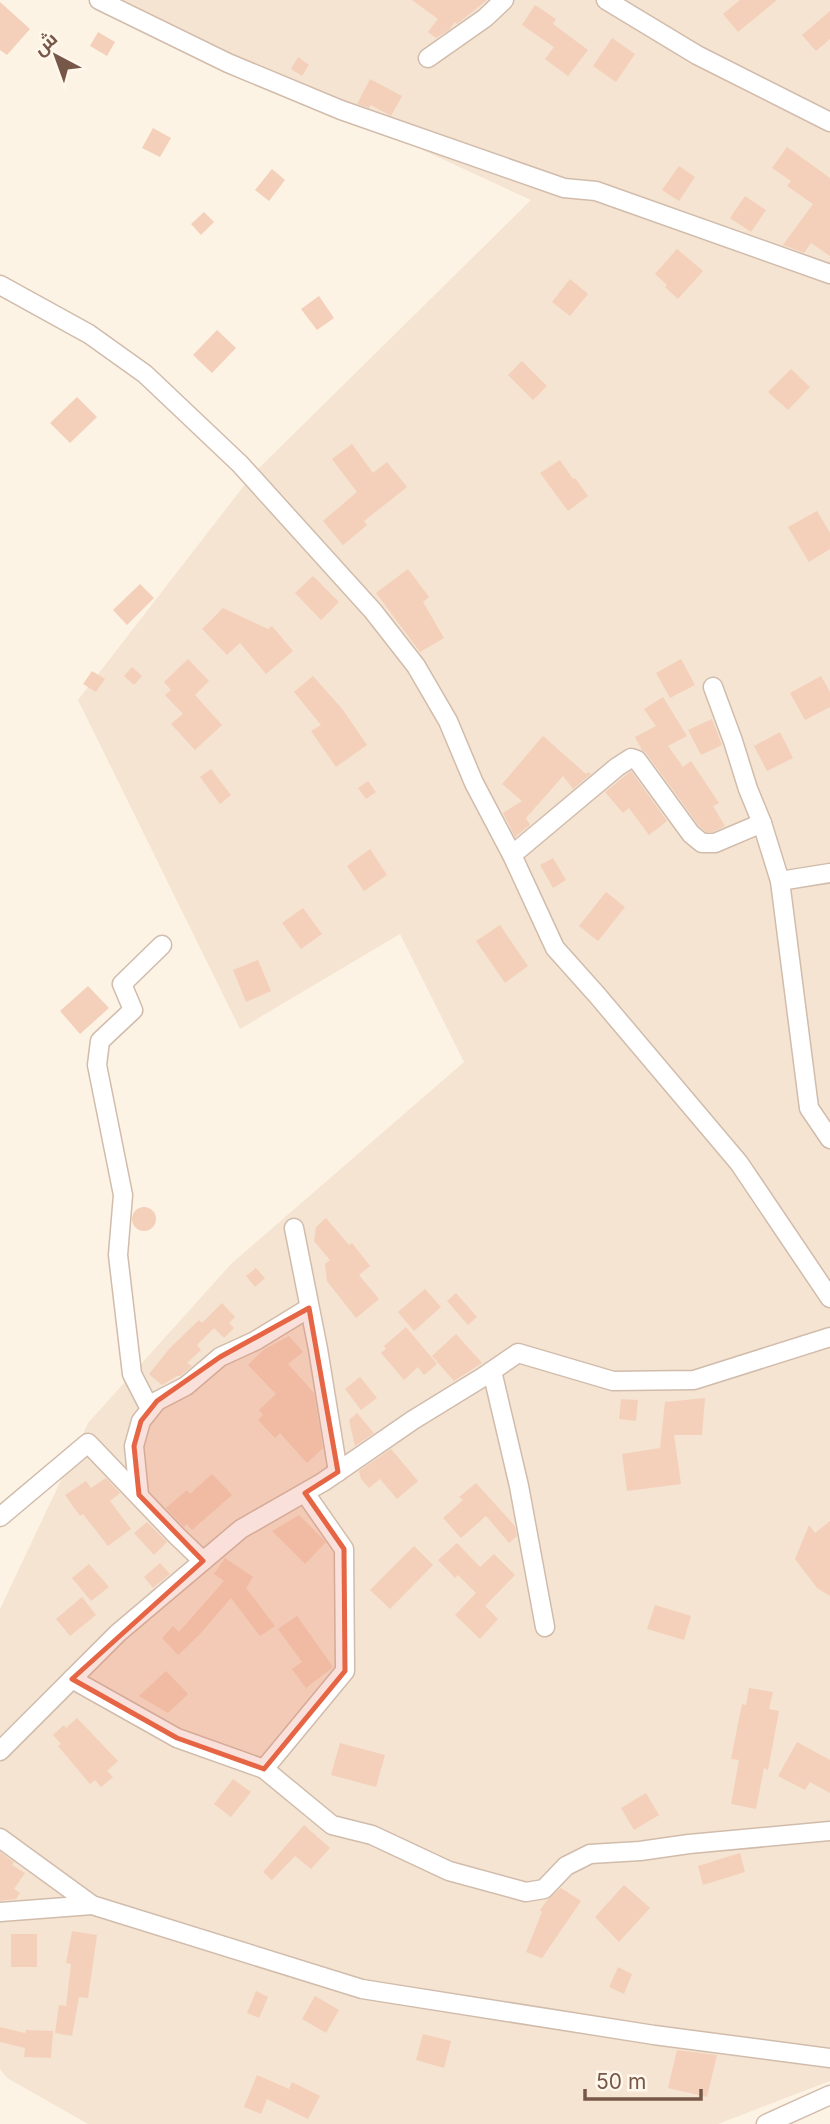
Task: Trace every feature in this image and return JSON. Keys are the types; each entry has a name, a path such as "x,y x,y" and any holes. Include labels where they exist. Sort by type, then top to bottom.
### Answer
{"street":[{"path":"99,0 228,63 341,110 564,188 596,191 830,274"},
{"path":"428,58 485,18 505,0"},
{"path":"606,0 697,55 830,122"},
{"path":"0,285 89,334 145,374 240,464 373,611 416,667 448,721 474,783 512,855 555,948 739,1163 830,1298"},
{"path":"713,687 780,881 808,1108 830,1139"},
{"path":"512,855 631,758 637,760 691,834 702,843 715,843 762,823"},
{"path":"780,881 830,873"},
{"path":"150,1409 132,1374 118,1255 123,1195 97,1065 100,1041 133,1010 122,984 162,945"},
{"path":"294,1228 338,1472"},
{"path":"139,1496 134,1446 141,1421 157,1401 186,1386 220,1357 255,1341 310,1308"},
{"path":"0,1751 118,1633 241,1529 305,1493 518,1353 613,1381 694,1380 830,1336"},
{"path":"492,1371 519,1486 545,1627"},
{"path":"0,1517 88,1443 203,1561"},
{"path":"264,1769 345,1671 344,1549 305,1493"},
{"path":"72,1679 177,1738 264,1769 332,1825 372,1835 449,1871 526,1892 544,1889 566,1866 590,1854 640,1852 689,1844 830,1831"},
{"path":"0,1838 92,1905 362,1989 627,2031 830,2058"},
{"path":"0,1912 92,1905"},
{"path":"766,2124 830,2095"}],"highlighted area":[{"path":"309,1308 338,1472 305,1493 344,1549 345,1671 264,1769 177,1738 72,1679 203,1561 139,1495 134,1446 141,1421 157,1401 220,1357"}],"shaded area":[{"path":"97,0 830,0 830,2081 718,2124 88,2124 7,2078 0,2069 0,1609 88,1423 231,1264 464,1062 400,934 240,1029 78,700 253,474 531,200"}],"building":[{"path":"412,0 487,0 436,38 428,32 438,19"},
{"path":"740,0 777,0 738,32 723,14"},
{"path":"0,2 30,29 7,55 0,50"},
{"path":"535,5 556,19 553,24 588,50 568,76 545,59 554,47 522,25"},
{"path":"830,11 830,39 816,51 802,35"},
{"path":"98,32 115,42 107,56 90,46"},
{"path":"612,38 635,54 616,82 593,66"},
{"path":"298,57 309,65 302,76 291,69"},
{"path":"370,79 402,96 391,116 371,105 369,108 357,104"},
{"path":"153,128 171,138 160,157 142,148"},
{"path":"787,147 830,178 830,256 811,243 804,253 783,245 813,204 787,186 791,181 772,168"},
{"path":"679,166 695,177 679,201 662,190"},
{"path":"272,169 285,180 269,201 255,190"},
{"path":"745,196 766,210 751,232 730,218"},
{"path":"204,212 214,222 201,235 191,224"},
{"path":"677,249 703,271 678,299 655,274"},
{"path":"570,279 588,294 570,316 552,302"},
{"path":"319,296 334,318 317,330 301,309"},
{"path":"217,330 236,348 212,373 193,355"},
{"path":"522,361 547,386 533,400 508,375"},
{"path":"791,369 810,387 788,410 768,392"},
{"path":"77,397 97,417 70,443 50,423"},
{"path":"352,444 373,473 387,462 407,487 364,521 367,525 343,545 323,521 357,492 332,459"},
{"path":"560,460 588,496 568,511 540,473"},
{"path":"817,511 830,533 830,549 809,562 788,527"},
{"path":"408,569 429,597 423,602 444,638 420,652 376,593"},
{"path":"313,576 339,602 321,620 295,593"},
{"path":"140,584 154,598 127,625 113,610"},
{"path":"223,608 268,629 272,626 293,651 266,674 240,643 227,655 202,629"},
{"path":"188,659 209,681 195,695 222,725 195,750 171,724 183,714 165,695 171,690 164,682"},
{"path":"681,659 695,685 670,698 656,673"},
{"path":"132,667 142,676 134,685 124,676"},
{"path":"92,671 105,679 96,692 83,684"},
{"path":"313,676 343,710 367,745 336,767 311,731 321,725 294,692"},
{"path":"821,676 830,692 830,707 805,720 790,693"},
{"path":"663,697 687,736 668,746 683,767 691,761 719,803 713,806 725,826 713,832 706,832 699,826 635,737 656,726 644,709"},
{"path":"712,719 722,745 701,755 688,730"},
{"path":"780,732 793,758 767,771 754,746"},
{"path":"543,736 586,774 591,774 573,789 563,776 526,818 530,825 515,837 503,813 522,801 502,784"},
{"path":"211,769 231,795 220,804 200,777"},
{"path":"631,771 667,821 649,835 629,808 623,813 605,792"},
{"path":"368,781 376,792 366,799 358,788"},
{"path":"370,849 387,875 364,891 347,866"},
{"path":"553,858 566,880 553,888 540,865"},
{"path":"606,892 625,907 598,941 579,926"},
{"path":"303,908 322,934 301,949 282,923"},
{"path":"500,925 528,966 505,983 476,941"},
{"path":"258,960 271,991 246,1002 233,970"},
{"path":"88,986 109,1008 80,1034 60,1011"},
{"path":"144,1207 153,1210 156,1219 153,1228 144,1231 135,1228 132,1219 135,1210"},
{"path":"326,1218 349,1245 352,1243 370,1266 359,1275 379,1299 356,1318 327,1281 325,1264 330,1260 314,1241 316,1227"},
{"path":"256,1268 265,1278 255,1287 246,1276"},
{"path":"425,1289 441,1307 414,1331 398,1312"},
{"path":"456,1293 477,1317 468,1325 447,1301"},
{"path":"222,1303 235,1317 229,1323 234,1328 224,1338 214,1328 197,1345 201,1350 187,1363 192,1366 162,1385 149,1374 170,1348 199,1320 202,1323"},
{"path":"406,1327 437,1364 424,1375 418,1367 404,1380 381,1353 386,1349 384,1346"},
{"path":"456,1334 482,1363 454,1381 432,1356"},
{"path":"289,1336 303,1352 288,1364 314,1393 323,1448 307,1463 280,1433 275,1438 258,1420 263,1415 259,1410 276,1394 248,1365 263,1350"},
{"path":"360,1377 377,1398 361,1410 345,1389"},
{"path":"705,1398 702,1435 674,1435 681,1484 627,1491 622,1454 660,1448 665,1402"},
{"path":"621,1399 638,1400 636,1421 619,1419"},
{"path":"357,1413 374,1433 355,1446 349,1420"},
{"path":"391,1449 418,1481 397,1499 380,1479 369,1488 361,1479 359,1471"},
{"path":"212,1474 232,1495 192,1530 187,1524 184,1527 166,1508 187,1490 190,1494"},
{"path":"106,1478 120,1493 110,1501 131,1529 108,1546 65,1495 86,1481 91,1488"},
{"path":"476,1483 515,1526 517,1536 509,1543 486,1516 461,1538 443,1518 463,1500 459,1497"},
{"path":"299,1515 326,1542 305,1564 272,1531"},
{"path":"830,1521 830,1596 817,1588 795,1559 809,1525 815,1533"},
{"path":"147,1522 167,1542 154,1555 134,1533"},
{"path":"457,1543 480,1567 494,1554 515,1575 485,1606 498,1619 480,1639 455,1615 476,1593 458,1575 455,1578 438,1560"},
{"path":"414,1546 433,1565 390,1609 370,1590"},
{"path":"225,1558 253,1577 246,1588 275,1626 260,1636 231,1598 178,1655 162,1638 173,1626 179,1632 224,1581 214,1574"},
{"path":"160,1563 170,1574 153,1588 144,1577"},
{"path":"89,1564 109,1587 91,1601 72,1578"},
{"path":"82,1597 96,1615 70,1636 56,1619"},
{"path":"655,1605 691,1616 684,1640 647,1629"},
{"path":"297,1616 333,1667 306,1688 292,1669 302,1662 278,1629"},
{"path":"166,1671 188,1694 168,1713 139,1696"},
{"path":"749,1688 773,1692 769,1709 779,1711 768,1770 764,1768 756,1809 731,1804 739,1760 731,1759 742,1704 746,1705"},
{"path":"77,1718 118,1761 107,1771 113,1777 101,1787 95,1780 90,1784 58,1746 61,1744 53,1735"},
{"path":"797,1742 830,1760 830,1793 810,1782 805,1790 778,1776"},
{"path":"340,1743 385,1755 376,1787 331,1775"},
{"path":"233,1779 251,1792 231,1817 214,1804"},
{"path":"646,1793 659,1815 634,1830 621,1808"},
{"path":"304,1825 330,1848 311,1869 295,1856 272,1880 263,1872"},
{"path":"0,1852 14,1862 12,1865 25,1873 14,1889 20,1893 16,1899 0,1901"},
{"path":"740,1853 745,1872 703,1885 698,1866"},
{"path":"624,1885 650,1908 619,1942 595,1917"},
{"path":"561,1888 581,1901 542,1958 526,1952 542,1912 540,1910"},
{"path":"72,1931 97,1935 88,1998 79,1997 72,2036 55,2033 59,2005 66,2006 71,1964 66,1963"},
{"path":"11,1934 37,1934 37,1967 11,1967"},
{"path":"618,1967 632,1974 624,1994 609,1987"},
{"path":"256,1991 268,1997 259,2018 247,2013"},
{"path":"315,1996 339,2010 326,2033 302,2019"},
{"path":"0,2027 25,2033 26,2030 53,2031 51,2058 24,2057 25,2048 0,2042"},
{"path":"423,2034 451,2041 444,2068 416,2060"},
{"path":"677,2050 717,2055 707,2097 668,2088"},
{"path":"257,2075 289,2089 292,2082 320,2096 308,2119 267,2099 261,2114 244,2107"}]}
